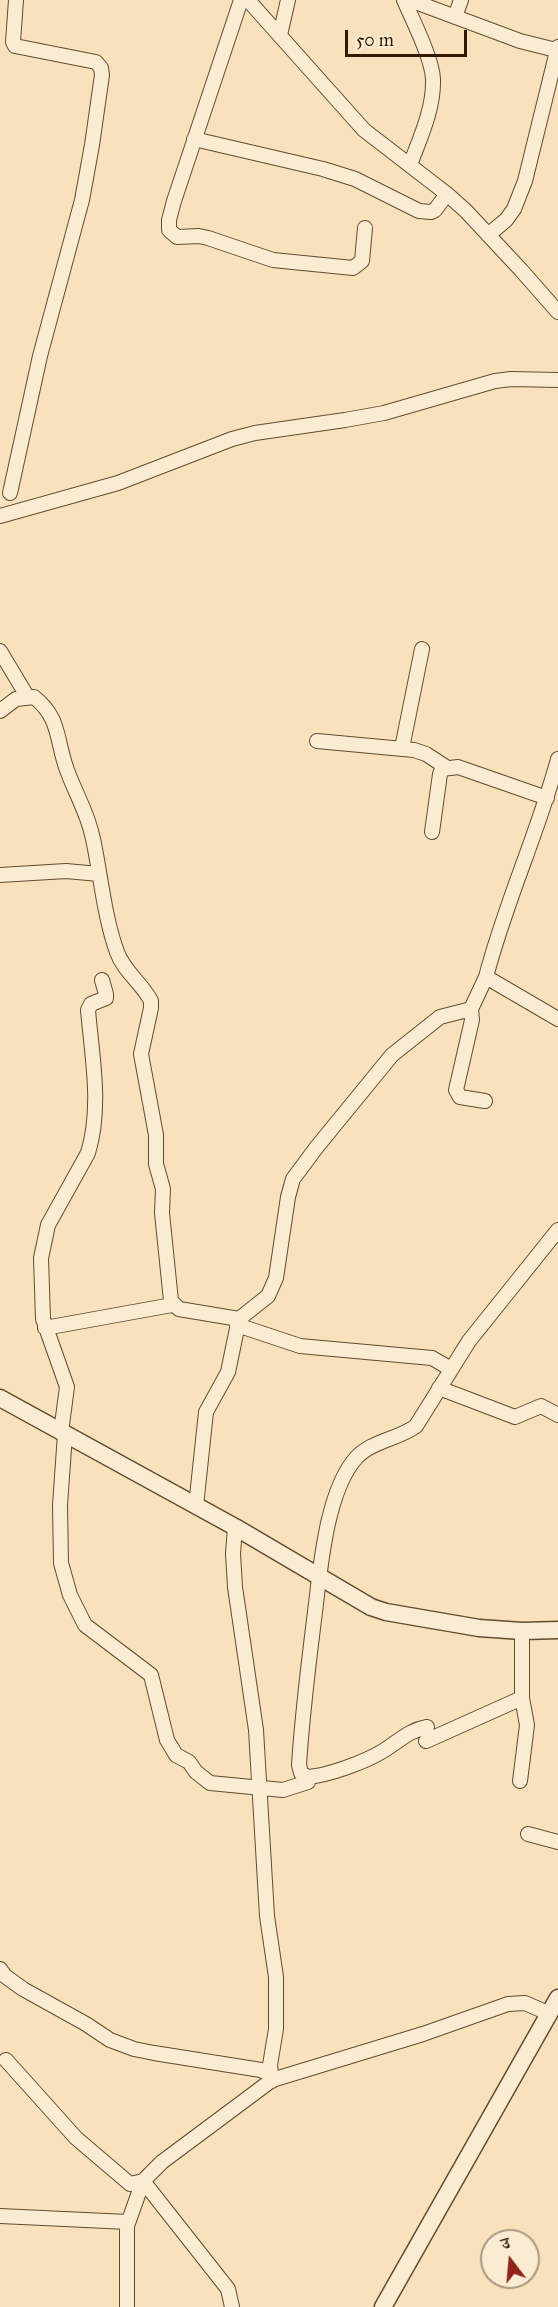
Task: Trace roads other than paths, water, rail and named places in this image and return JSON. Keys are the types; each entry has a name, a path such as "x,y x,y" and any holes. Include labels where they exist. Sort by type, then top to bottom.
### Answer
{"street":[{"path":"10,493 40,356 82,200 102,75 96,62 15,46 16,0"},
{"path":"241,0 169,220 168,225 172,235 177,237 199,236 273,260 353,268 362,261 364,228"},
{"path":"248,0 364,130 447,194 558,312"},
{"path":"280,35 288,0"},
{"path":"404,0 430,64 433,79 430,107 410,165"},
{"path":"410,0 520,41 557,48 525,181 514,209 506,220 488,235"},
{"path":"455,17 461,0"},
{"path":"194,139 323,169 355,179 419,211 435,210 447,194"},
{"path":"0,516 118,483 223,441 255,433 384,413 495,381 558,380"},
{"path":"0,482 24,508"},
{"path":"402,748 422,649"},
{"path":"0,651 27,696"},
{"path":"0,711 16,699 34,697 42,704 56,725 66,768 87,817 117,951 127,971 151,1001 141,1054 155,1130 156,1164 163,1189 162,1213 172,1305"},
{"path":"317,741 402,748 426,754 446,767 458,767 547,798"},
{"path":"485,1101 460,1097 456,1090 472,1020 471,1009 486,977 492,952 547,798 558,759"},
{"path":"432,832 440,774 446,767"},
{"path":"0,875 66,872 99,874"},
{"path":"486,977 558,1019"},
{"path":"102,980 106,999 91,1004 88,1010 95,1119 91,1143 88,1153 48,1225 42,1252 41,1309 45,1328 67,1387 60,1505 61,1563 70,1595 85,1625 151,1675 167,1740 176,1755 189,1762 196,1772 210,1783 283,1790 308,1782"},
{"path":"196,1506 206,1412 228,1372 238,1322 268,1296 276,1278 290,1188 297,1172 392,1055 440,1017 471,1009"},
{"path":"522,1698 426,1734 414,1729 390,1747 368,1758 318,1776 307,1777 301,1773 299,1765 304,1699 320,1575 336,1495 348,1469 357,1456 367,1449 416,1426 469,1341 558,1230"},
{"path":"45,1328 172,1305 179,1309 238,1322 300,1346 432,1358 452,1369"},
{"path":"439,1388 515,1417 541,1406 558,1415"},
{"path":"0,1398 235,1527 371,1607 386,1612 480,1628 522,1631 558,1630"},
{"path":"235,1527 233,1554 235,1587 256,1730 267,1916 276,1977 276,2029 270,2065 272,2078"},
{"path":"520,1781 526,1725 522,1698 522,1631"},
{"path":"528,1834 558,1842"},
{"path":"0,1969 5,1976 23,1989 110,2040 134,2049 261,2070 272,2078"},
{"path":"383,2307 553,2016 558,1998"},
{"path":"127,2307 128,2222 142,2181 162,2162 272,2078 423,2034 508,2004 525,2003 553,2016"},
{"path":"6,2060 76,2138 130,2184 142,2181"},
{"path":"142,2181 228,2289 232,2307"},
{"path":"0,2216 128,2222"}]}
